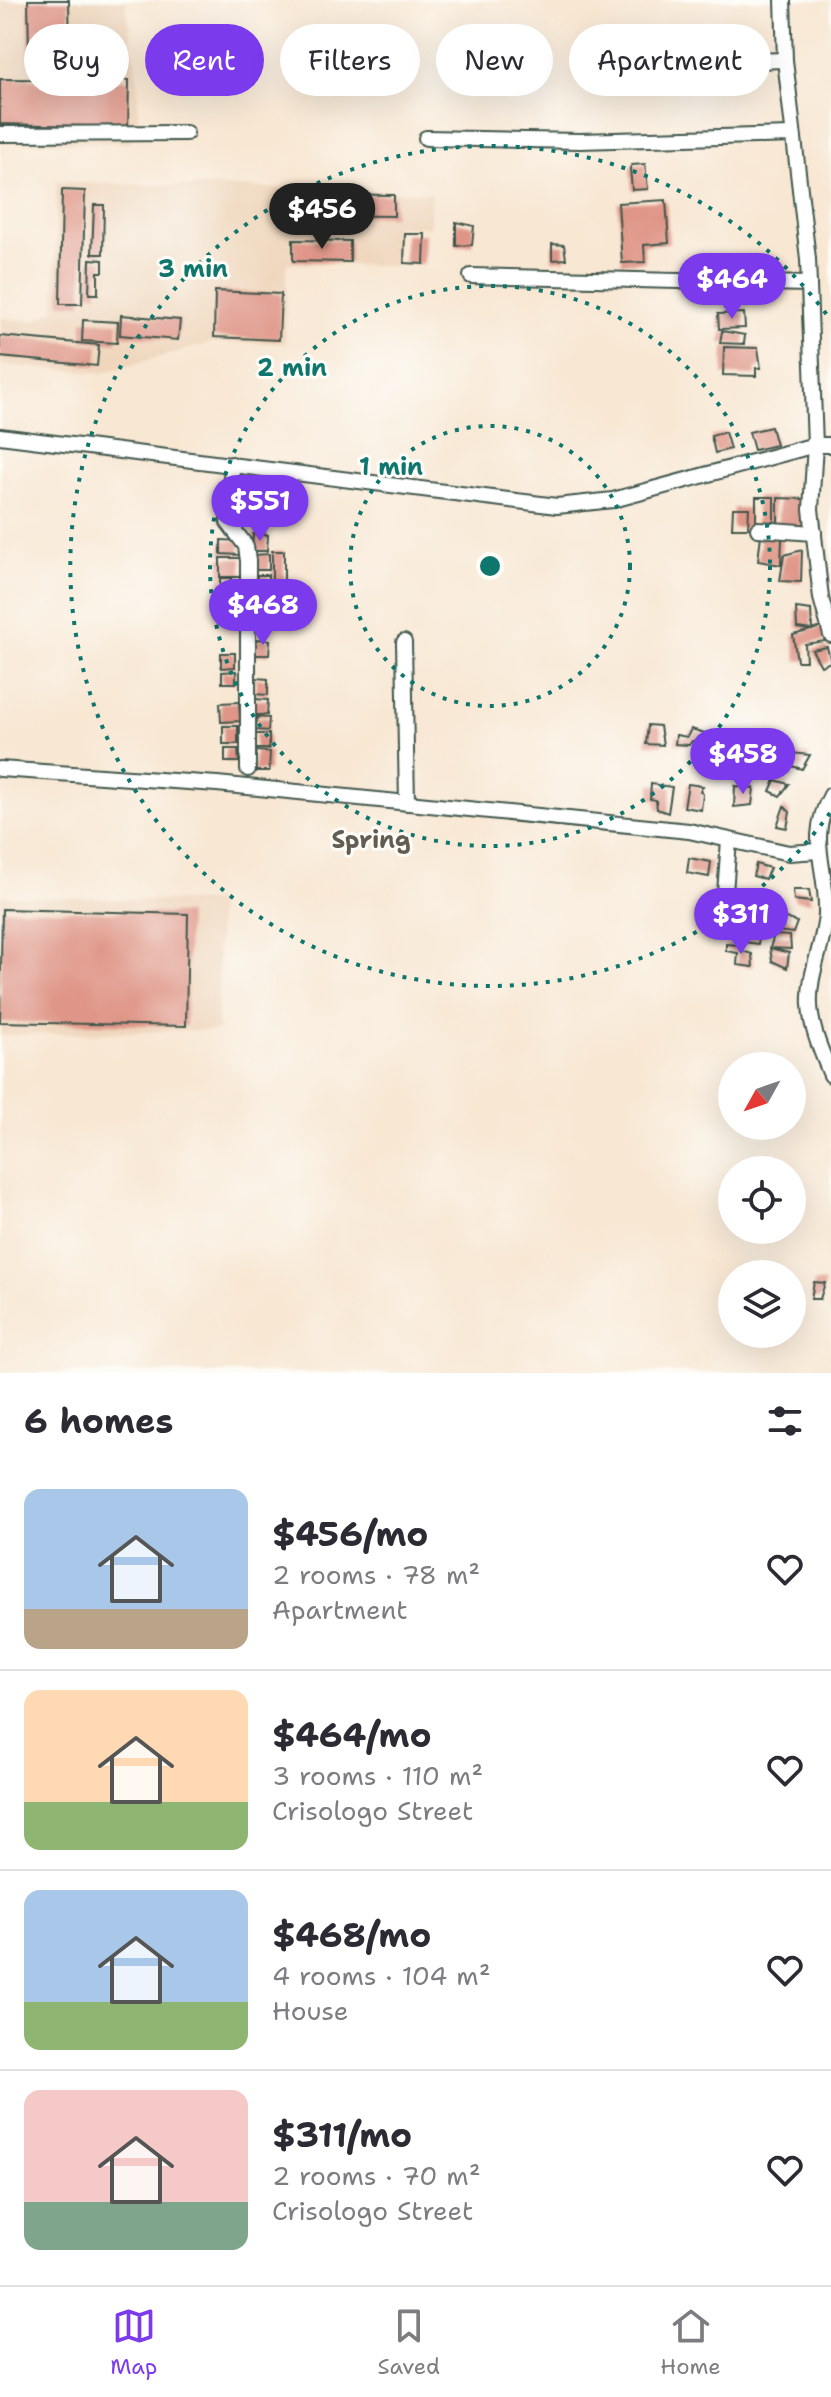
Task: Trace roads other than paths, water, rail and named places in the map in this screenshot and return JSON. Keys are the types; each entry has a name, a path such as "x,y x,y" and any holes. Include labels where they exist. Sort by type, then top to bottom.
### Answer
{"street":[{"path":"783,0 785,60 803,194 809,284 815,445 810,487 821,598 831,635"},
{"path":"771,60 785,60"},
{"path":"0,134 186,133"},
{"path":"426,138 580,141 793,135"},
{"path":"471,276 809,284"},
{"path":"0,436 576,506 613,500 815,445 831,445"},
{"path":"232,464 228,522 246,546 248,561 248,769"},
{"path":"758,529 814,533"},
{"path":"404,642 407,803"},
{"path":"0,769 217,784 689,831 789,853 818,851"},
{"path":"831,795 817,826 826,916 810,1003 813,1025 831,1075"},
{"path":"724,906 729,840"}],"district":[{"name":"Spring","path":"371,840"}]}
